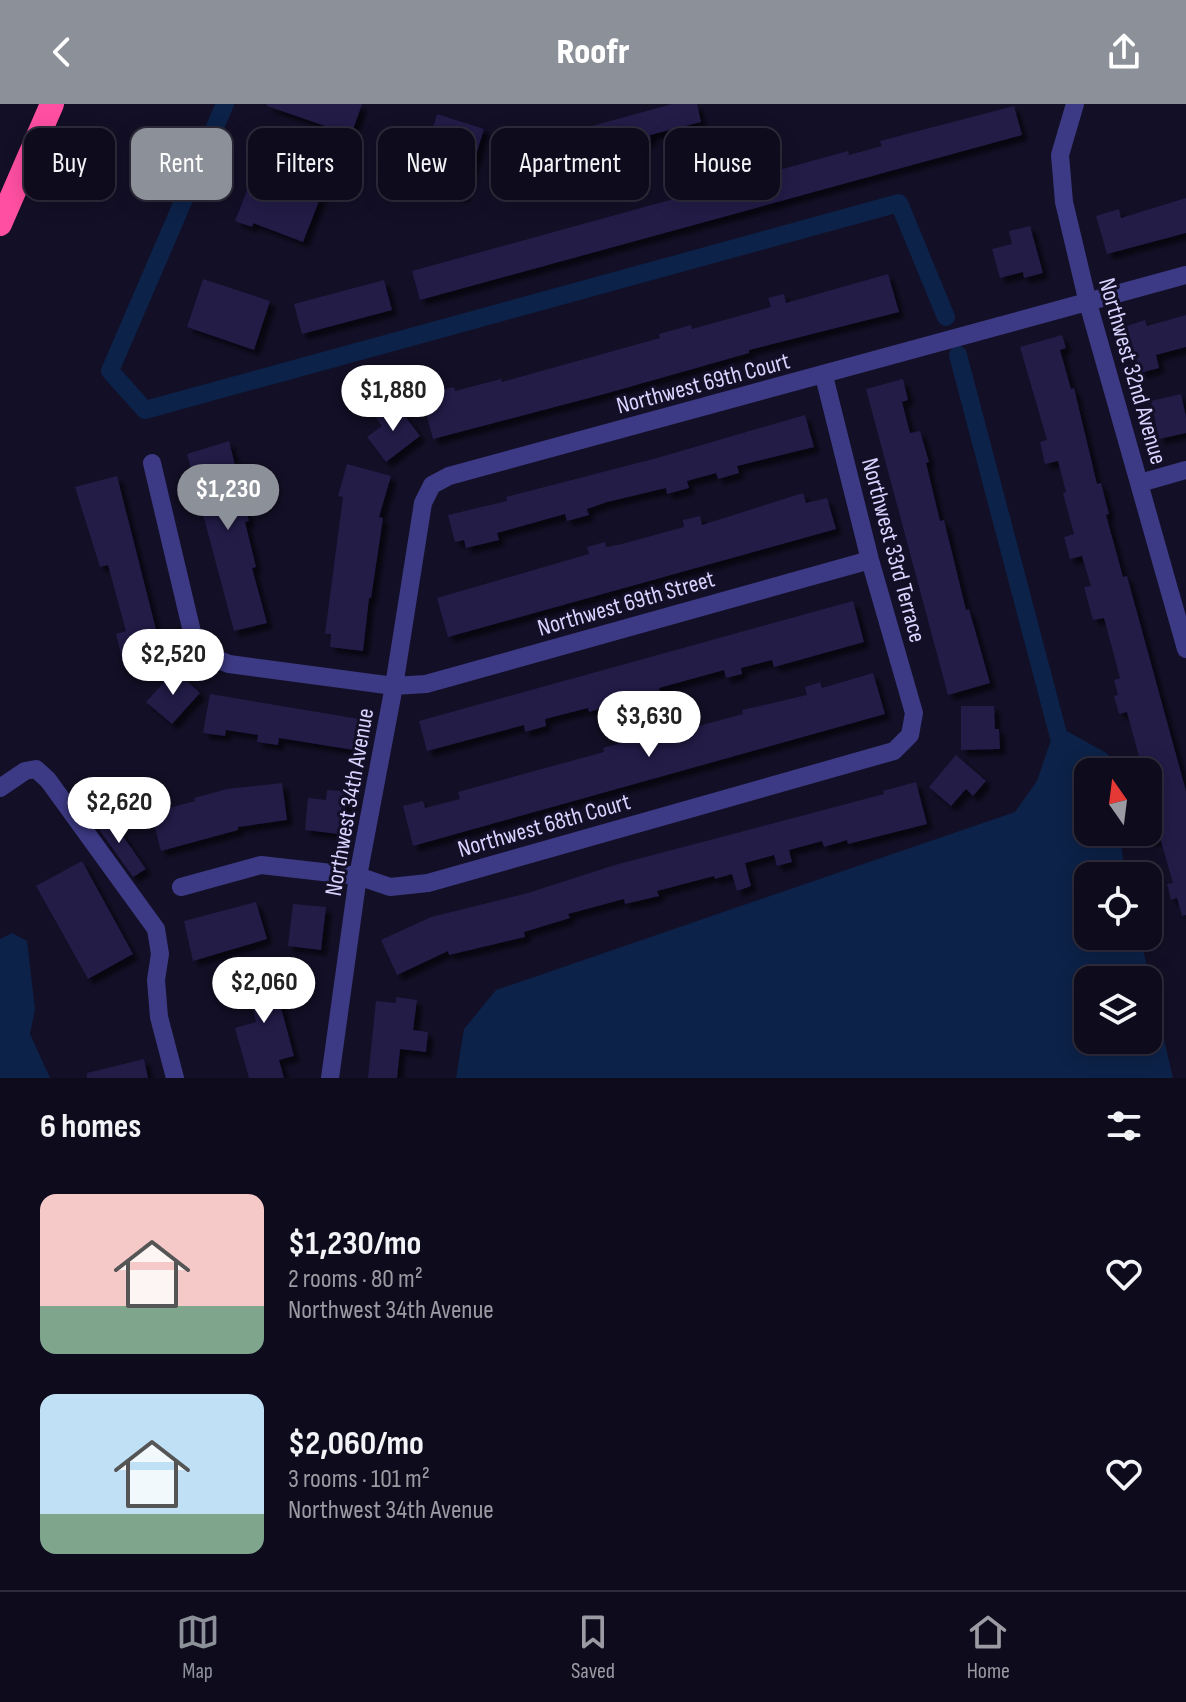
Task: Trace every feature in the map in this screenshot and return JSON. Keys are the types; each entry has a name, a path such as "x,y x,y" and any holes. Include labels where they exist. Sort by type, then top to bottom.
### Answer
{"highway":[{"path":"0,224 52,104"}],"street":[{"name":"Northwest 32nd Avenue","path":"1075,104 1060,155 1064,202 1088,303 1186,649"},
{"name":"Northwest 69th Court","path":"394,686 423,503 432,485 449,476 1186,275"},
{"name":"Northwest 33rd Terrace","path":"824,376 870,560 914,713 910,735"},
{"name":"Northwest 34th Avenue","path":"152,463 192,632 206,655 229,664 394,686 358,876 330,1078"},
{"path":"1140,483 1186,470"},
{"name":"Northwest 69th Street","path":"394,686 426,684 870,560"},
{"name":"Northwest 68th Court","path":"181,887 261,865 358,876 390,887 428,883 894,751 910,735"},
{"path":"0,788 25,771 36,769 48,780 156,929 160,954 156,980 159,1017 175,1078"}],"water":[{"path":"1056,725 1108,754 1109,758 1074,758 1074,846 1121,846 1124,862 1074,862 1074,950 1143,950 1147,966 1074,966 1074,1054 1162,1054 1162,1031 1173,1078 456,1078 464,1029 496,990 1015,812 1037,781"},
{"path":"12,933 27,941 35,1009 30,1034 50,1078 0,1078 0,939"}],"building":[{"path":"362,104 354,128 331,128 267,106"},
{"path":"672,104 697,104 701,122 665,128 665,131 650,135 649,141 649,128 585,128"},
{"path":"1014,106 1022,135 420,300 412,271 670,200 780,200 780,170 848,151 849,155 882,146 880,141"},
{"path":"437,114 484,129 475,158 475,128 433,128"},
{"path":"248,188 248,200 319,200 303,242 253,223 252,227 235,221"},
{"path":"1186,198 1186,233 1107,254 1096,216 1119,209 1121,218"},
{"path":"1030,226 1043,273 1024,278 1023,272 1000,278 992,249 1012,244 1009,231"},
{"path":"888,274 899,312 749,350 749,353 608,393 433,439 423,402 442,397 440,390 454,387 455,391 501,379 502,382 660,338 659,334 691,325 692,329 771,307 768,298 784,294 786,303"},
{"path":"203,279 270,301 254,350 187,327"},
{"path":"384,280 392,310 302,334 294,304"},
{"path":"1186,315 1186,347 1156,355 1159,368 1140,373 1127,326 1145,320 1147,326"},
{"path":"1062,335 1066,348 1060,350 1071,389 1074,388 1097,484 1101,483 1109,514 1106,515 1123,577 1127,576 1186,791 1186,915 1182,916 1177,898 1171,900 1167,884 1173,883 1162,845 1162,758 1139,758 1127,712 1119,714 1114,680 1120,678 1104,618 1093,620 1084,587 1091,586 1082,556 1070,559 1064,537 1074,534 1063,493 1066,492 1058,461 1045,464 1040,442 1047,440 1020,347"},
{"path":"903,379 908,400 902,402 910,433 920,431 940,521 944,520 966,610 969,609 990,683 948,695 866,389"},
{"path":"1181,394 1186,433 1159,439 1151,401"},
{"path":"396,404 420,436 386,462 367,437 382,426 376,418"},
{"path":"805,415 814,447 737,466 739,473 718,479 716,473 687,481 689,488 667,494 666,488 607,502 587,509 589,515 567,521 565,514 497,533 499,540 466,548 464,540 455,542 448,515 507,501 506,497"},
{"path":"229,441 249,521 245,522 256,567 252,568 267,623 234,631 187,454"},
{"path":"347,464 391,476 379,517 383,518 363,651 330,647 331,634 325,634 343,497 338,496"},
{"path":"117,476 163,657 124,667 116,634 126,631 108,565 100,567 75,487"},
{"path":"803,493 806,503 827,498 836,529 448,637 437,598 589,554 587,547 605,542 606,547 622,544 684,527 683,520 700,516 702,525"},
{"path":"853,601 864,642 774,667 772,660 741,668 742,674 726,678 724,670 659,688 661,694 589,712 588,708 545,719 546,726 525,732 524,725 427,751 419,721"},
{"path":"175,670 200,693 172,724 146,702"},
{"path":"873,673 885,714 413,846 403,806 423,801 425,808 460,799 458,792 604,752 603,748 679,728 680,731 743,714 742,710 807,695 805,687 820,682 822,688"},
{"path":"210,694 359,719 354,750 279,738 278,745 257,742 258,735 226,730 225,736 203,733"},
{"path":"961,706 994,706 1000,749 961,750"},
{"path":"956,755 986,781 973,796 966,789 951,806 929,787"},
{"path":"916,782 927,824 848,844 847,840 824,847 822,841 789,850 792,862 777,866 774,855 745,863 751,886 737,891 732,874 715,879 714,876 657,891 659,896 625,904 624,899 568,914 570,918 524,932 525,937 449,955 448,951 397,975 381,940 431,917 884,794 883,791"},
{"path":"282,783 287,820 238,827 238,830 161,851 151,813 227,789"},
{"path":"327,790 353,792 351,807 342,806 339,834 305,830 308,798 326,800"},
{"path":"106,812 146,869 133,877 93,821"},
{"path":"82,861 133,954 88,979 36,886"},
{"path":"256,902 267,939 193,961 184,921"},
{"path":"293,904 326,907 321,950 288,946"},
{"path":"274,964 284,999 279,1000 294,1056 279,1060 284,1078 249,1078 235,1028 256,1022 250,993 242,995 237,973"},
{"path":"396,997 417,1000 413,1030 428,1032 426,1052 400,1049 397,1078 368,1078 376,1001 396,1003"},
{"path":"144,1059 148,1078 87,1078 87,1073"}],"waterway":[{"path":"225,104 110,371 145,410 899,203 946,317"},
{"path":"958,355 1062,749"}]}
